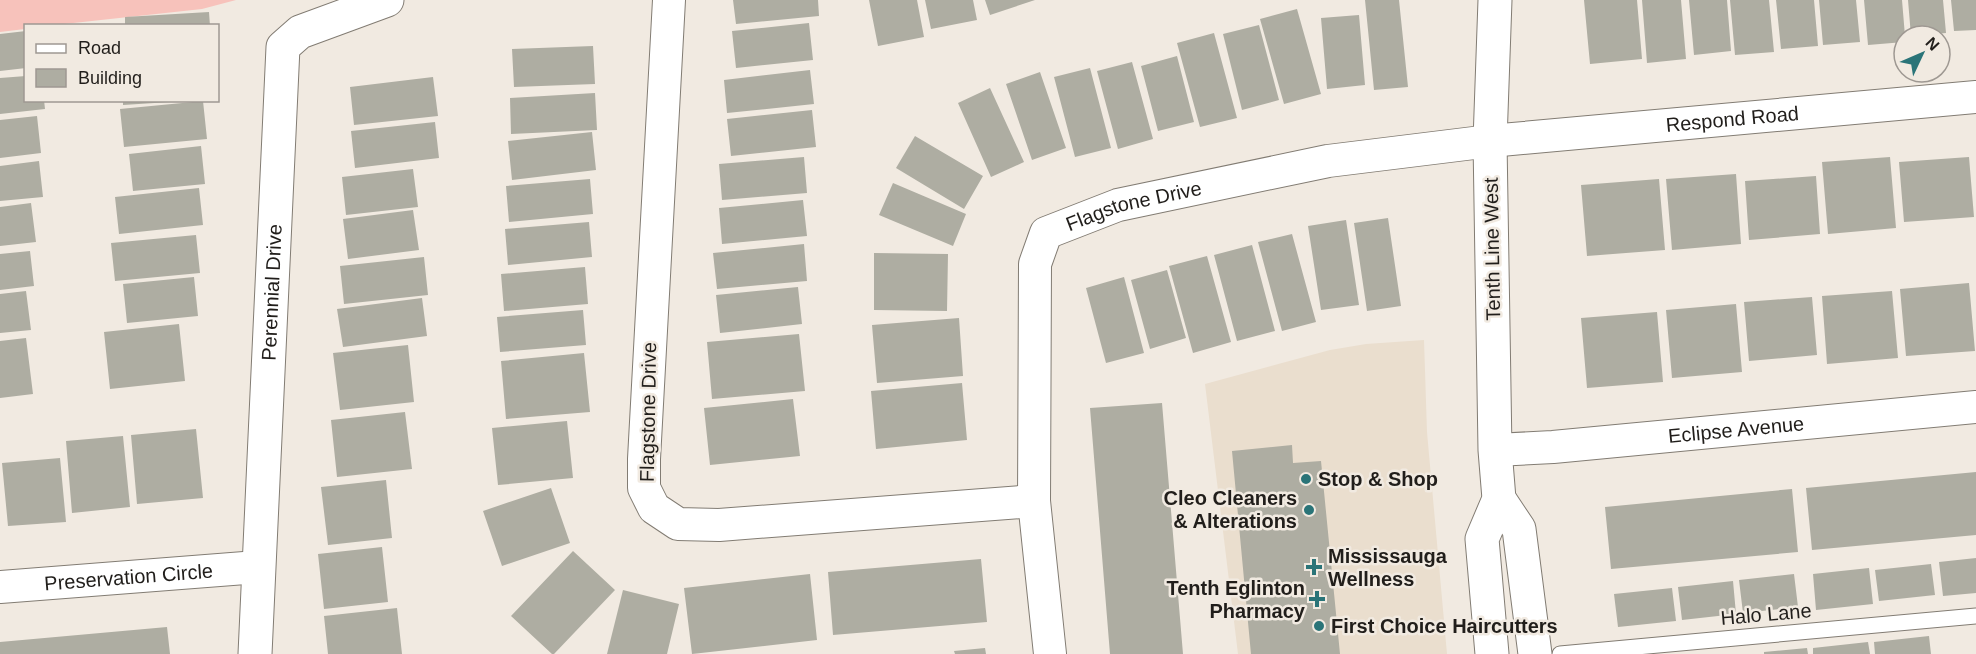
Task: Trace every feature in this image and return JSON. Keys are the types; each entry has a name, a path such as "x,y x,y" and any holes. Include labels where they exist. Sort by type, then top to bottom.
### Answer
{"street":[{"name":"Perennial Drive","path":"255,654 283,47 300,32 387,0"},
{"name":"Flagstone Drive","path":"669,0 644,459 644,488 654,508 678,524 719,525 1034,501"},
{"name":"Tenth Line West","path":"1492,654 1482,539 1499,499 1495,450 1490,141 1495,0"},
{"name":"Respond Road","path":"1490,141 1976,97"},
{"name":"Flagstone Drive","path":"1050,654 1034,501 1035,264 1046,233 1118,205 1328,161 1490,141"},
{"name":"Eclipse Avenue","path":"1495,450 1976,407"},
{"name":"Tenth Line West","path":"1499,499 1519,529 1535,654"},
{"name":"Preservation Circle","path":"0,587 258,567"}],"lane":[{"name":"Halo Lane","path":"1560,654 1976,616"}],"shaded area":[{"path":"0,0 236,0 202,9 64,24 24,24 24,29 0,32"},
{"path":"1424,340 1427,432 1447,654 1238,654 1205,384 1330,350 1366,344"}],"building":[{"path":"733,0 818,0 819,16 736,24"},
{"path":"869,0 917,0 924,37 878,46"},
{"path":"925,0 973,0 977,20 931,29"},
{"path":"985,0 1035,0 990,15"},
{"path":"1365,0 1399,0 1408,87 1374,90"},
{"path":"1584,0 1637,0 1642,59 1590,64"},
{"path":"1642,0 1681,0 1686,59 1647,63"},
{"path":"1689,0 1727,0 1731,51 1694,55"},
{"path":"1730,0 1769,0 1774,52 1735,55"},
{"path":"1776,0 1814,0 1818,46 1781,49"},
{"path":"1819,0 1856,0 1860,42 1823,45"},
{"path":"1864,0 1902,0 1904,24 1892,24 1892,43 1868,45"},
{"path":"1908,0 1943,0 1945,24 1910,24"},
{"path":"1951,0 1976,0 1976,30 1954,31"},
{"path":"1297,9 1321,94 1284,104 1260,19"},
{"path":"209,12 210,24 125,24 125,17"},
{"path":"1359,15 1365,85 1327,89 1321,18"},
{"path":"809,23 813,60 736,68 732,31"},
{"path":"1259,25 1279,100 1242,110 1223,34"},
{"path":"24,31 24,68 0,71 0,34"},
{"path":"1214,33 1237,118 1200,127 1177,43"},
{"path":"593,46 595,84 514,87 512,49"},
{"path":"1177,56 1194,122 1158,131 1141,66"},
{"path":"1132,62 1153,139 1118,149 1097,71"},
{"path":"1090,68 1111,148 1075,157 1054,77"},
{"path":"810,70 814,104 727,113 724,80"},
{"path":"1040,72 1066,148 1032,160 1006,84"},
{"path":"24,76 24,102 44,102 45,109 0,114 0,78"},
{"path":"433,77 438,116 354,125 350,87"},
{"path":"990,88 1024,162 991,177 958,103"},
{"path":"595,93 597,130 511,134 510,98"},
{"path":"123,102 170,102 123,105"},
{"path":"203,102 207,139 124,147 120,109"},
{"path":"812,110 816,147 731,156 727,119"},
{"path":"37,116 41,153 0,158 0,120"},
{"path":"435,122 439,158 355,168 351,131"},
{"path":"592,132 596,170 512,180 508,141"},
{"path":"915,136 983,176 964,209 896,168"},
{"path":"201,146 205,184 133,191 129,154"},
{"path":"804,157 807,193 722,200 719,164"},
{"path":"1890,157 1896,228 1828,234 1822,162"},
{"path":"1969,157 1974,217 1904,222 1899,162"},
{"path":"39,161 43,197 0,201 0,166"},
{"path":"413,169 418,207 346,215 342,177"},
{"path":"1736,174 1741,244 1672,250 1666,179"},
{"path":"1816,176 1820,234 1749,240 1745,181"},
{"path":"590,179 593,214 509,222 506,186"},
{"path":"1659,179 1665,250 1587,256 1581,185"},
{"path":"893,183 966,214 953,246 879,215"},
{"path":"199,188 203,225 119,234 115,197"},
{"path":"803,200 807,236 722,244 719,208"},
{"path":"31,203 36,242 0,246 0,207"},
{"path":"413,210 419,250 348,259 343,219"},
{"path":"1388,218 1401,306 1367,311 1354,223"},
{"path":"1346,220 1359,305 1321,310 1308,226"},
{"path":"589,222 592,257 508,265 505,229"},
{"path":"1292,234 1316,322 1282,331 1258,242"},
{"path":"196,235 200,273 115,281 111,243"},
{"path":"804,244 807,281 717,289 713,253"},
{"path":"1252,245 1275,331 1237,341 1214,255"},
{"path":"30,251 34,286 0,290 0,254"},
{"path":"874,253 948,254 947,311 874,310"},
{"path":"1207,256 1231,342 1193,353 1169,266"},
{"path":"424,257 428,295 344,304 340,266"},
{"path":"585,267 588,304 504,311 501,274"},
{"path":"1167,270 1186,338 1150,349 1131,280"},
{"path":"194,277 198,316 127,323 123,284"},
{"path":"1124,277 1144,353 1106,363 1086,288"},
{"path":"1969,283 1975,351 1906,356 1900,289"},
{"path":"798,287 802,324 720,333 716,295"},
{"path":"26,291 31,330 0,333 0,294"},
{"path":"1892,291 1898,358 1827,364 1822,296"},
{"path":"1812,297 1817,355 1749,361 1744,302"},
{"path":"422,298 427,336 343,347 337,309"},
{"path":"1736,304 1742,372 1672,378 1666,310"},
{"path":"583,310 586,345 500,352 497,317"},
{"path":"1657,312 1663,382 1587,388 1581,318"},
{"path":"959,318 963,376 877,383 872,325"},
{"path":"179,324 185,381 110,389 104,332"},
{"path":"799,334 805,391 712,399 707,342"},
{"path":"26,338 33,394 0,398 0,341"},
{"path":"408,345 414,402 340,410 333,353"},
{"path":"584,353 590,412 506,419 501,361"},
{"path":"962,383 967,440 876,449 871,391"},
{"path":"793,399 800,456 710,465 704,408"},
{"path":"1162,403 1183,654 1110,654 1090,408"},
{"path":"405,412 412,469 337,477 331,420"},
{"path":"567,421 573,478 498,485 492,428"},
{"path":"196,429 203,498 137,504 131,435"},
{"path":"123,436 130,507 72,513 66,441"},
{"path":"1292,445 1293,463 1321,461 1340,654 1251,654 1232,451"},
{"path":"60,458 66,522 8,526 2,463"},
{"path":"1976,472 1976,535 1812,550 1806,488"},
{"path":"386,480 392,538 328,545 321,487"},
{"path":"551,488 570,543 502,566 483,511"},
{"path":"1792,489 1798,552 1611,569 1605,507"},
{"path":"382,547 388,602 324,609 318,554"},
{"path":"573,551 615,590 552,654 511,616"},
{"path":"1976,558 1976,593 1943,596 1939,562"},
{"path":"981,559 987,622 833,635 828,572"},
{"path":"1931,564 1935,595 1879,601 1875,570"},
{"path":"1869,568 1873,604 1816,610 1813,574"},
{"path":"810,574 817,640 692,654 684,588"},
{"path":"1794,574 1798,607 1743,613 1739,580"},
{"path":"1733,581 1736,614 1682,620 1678,587"},
{"path":"1672,588 1676,621 1618,627 1614,594"},
{"path":"623,590 679,604 667,654 607,654"},
{"path":"397,608 402,654 328,654 324,616"},
{"path":"167,627 170,654 0,654 0,642"},
{"path":"1929,636 1931,654 1875,654 1874,642"},
{"path":"1868,642 1870,654 1813,654 1813,648"},
{"path":"985,648 986,654 955,654 954,651"},
{"path":"1807,648 1808,654 1764,654 1764,652"}],"place":[{"name":"Stop & Shop","path":"1306,479"},
{"name":"Cleo Cleaners & Alterations","path":"1309,510"},
{"name":"Mississauga Wellness","path":"1314,567"},
{"name":"Tenth Eglinton Pharmacy","path":"1317,599"},
{"name":"First Choice Haircutters","path":"1319,626"}]}
